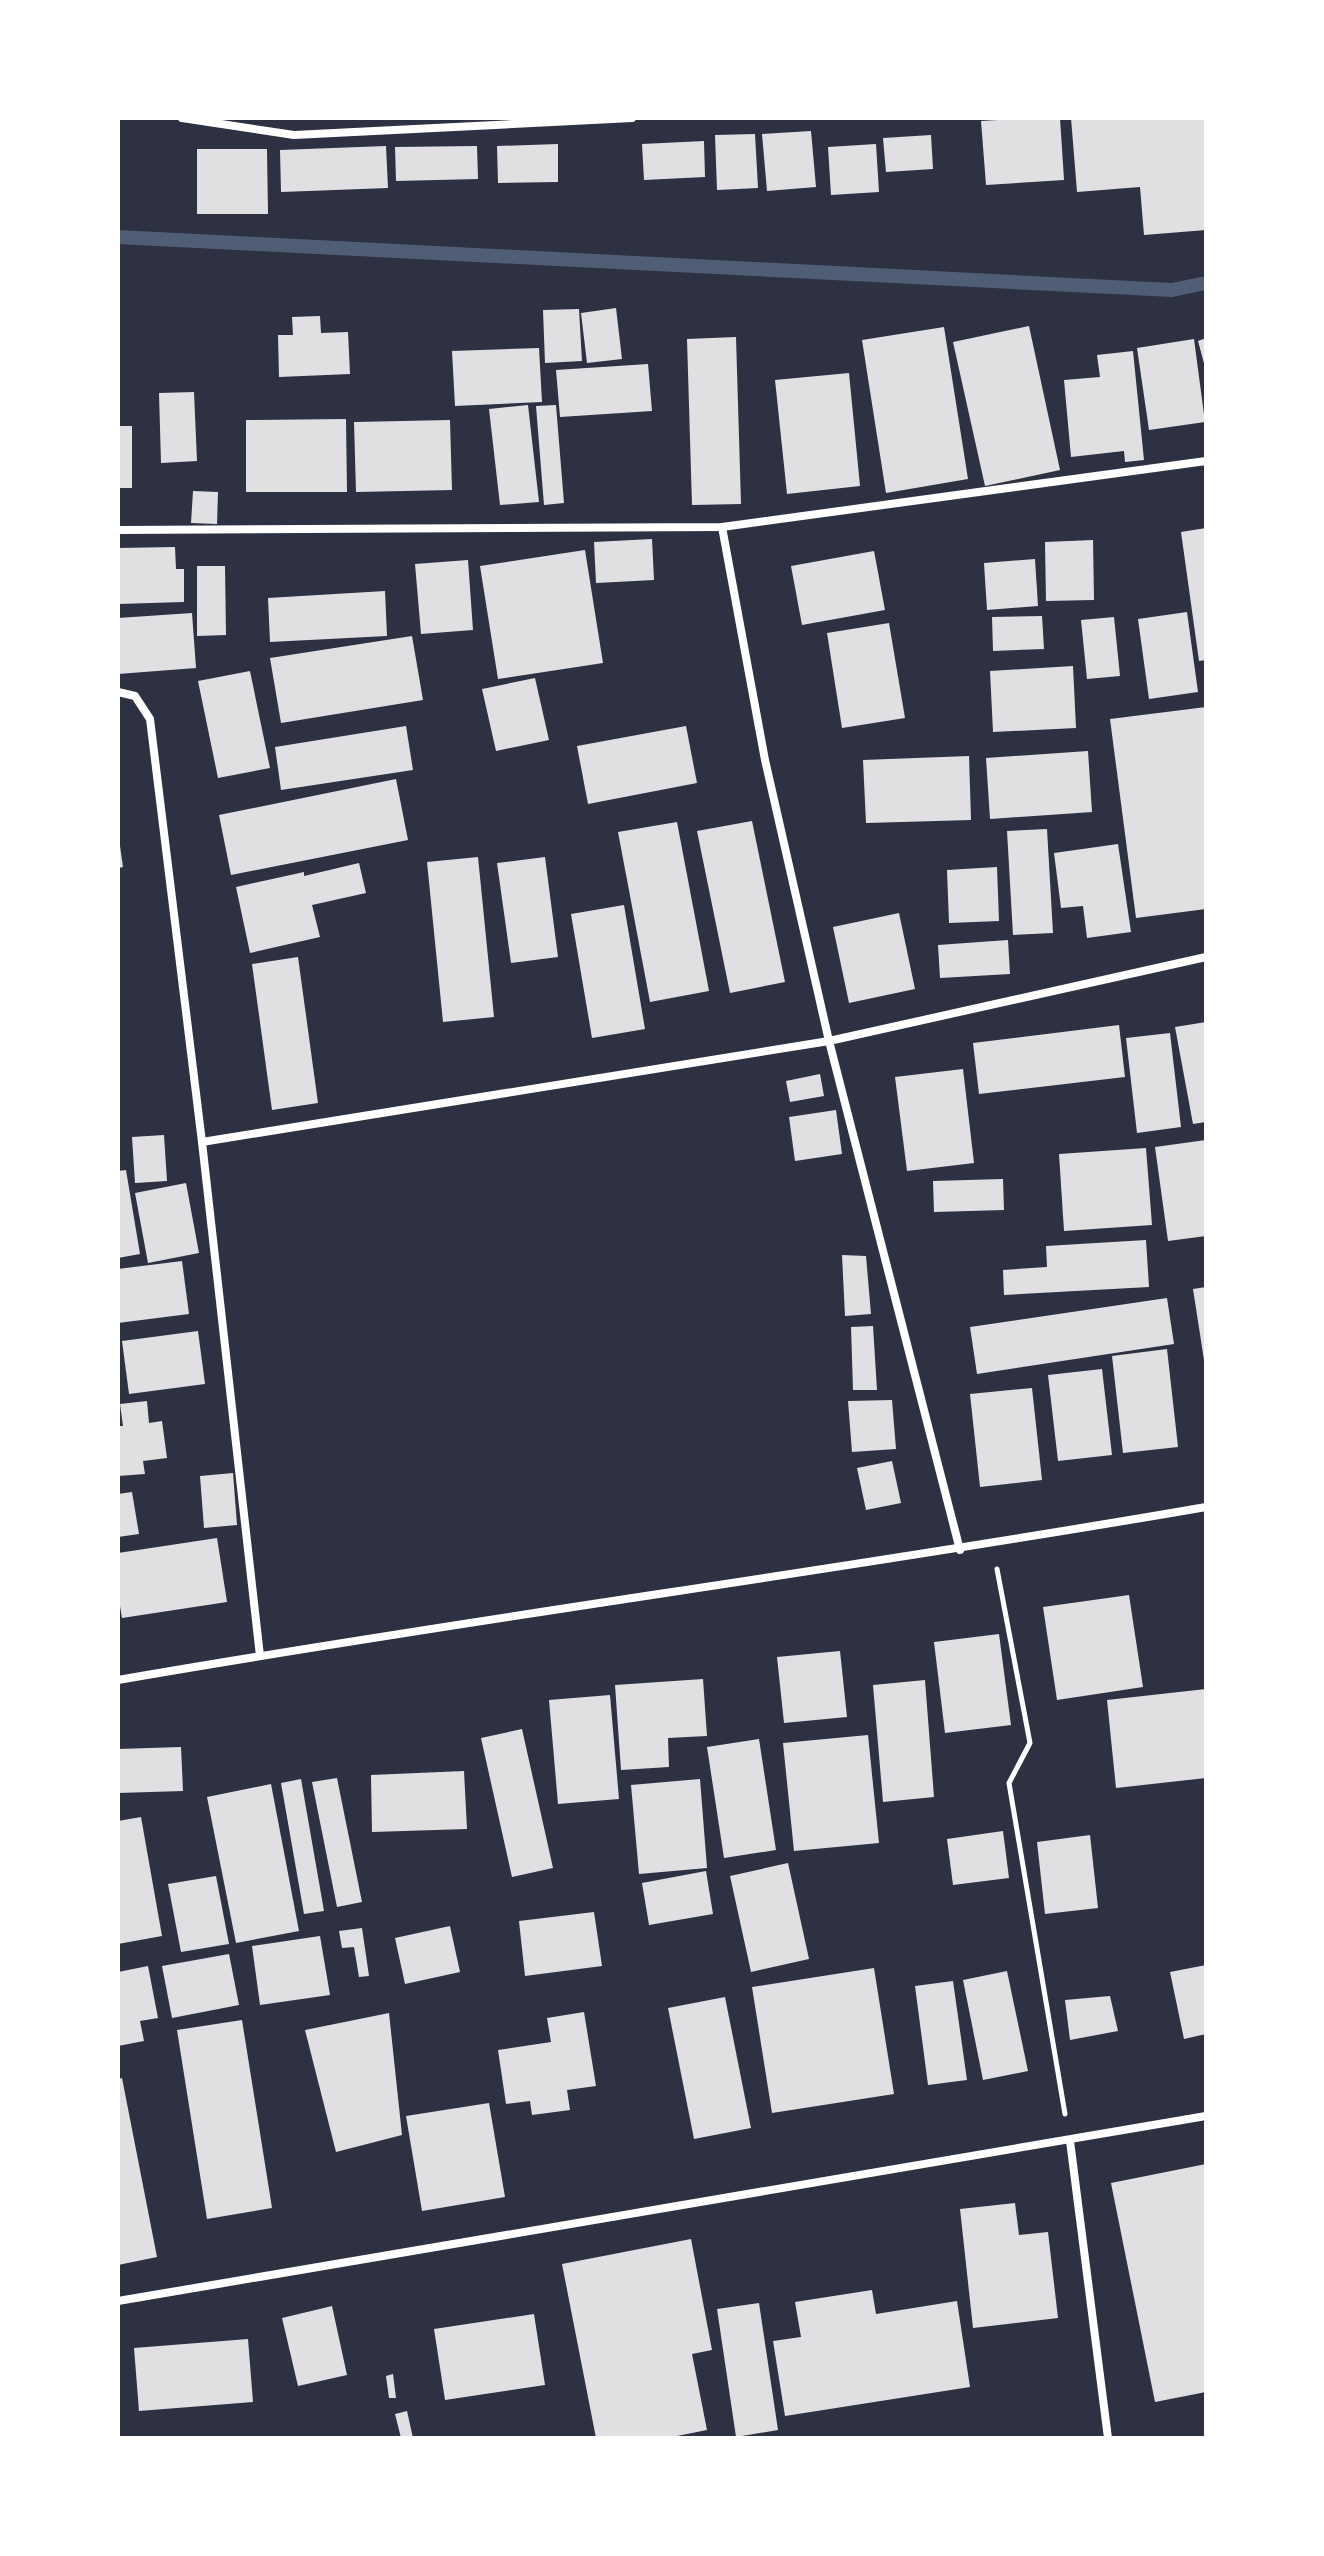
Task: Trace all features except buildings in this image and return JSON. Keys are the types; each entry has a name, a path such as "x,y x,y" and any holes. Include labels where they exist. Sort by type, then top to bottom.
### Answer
{"street":[{"path":"182,118 294,135 632,118"},
{"path":"118,530 722,527 1206,461"},
{"path":"722,527 765,760 829,1041 960,1550"},
{"path":"118,692 135,696 150,719 260,1656"},
{"path":"202,1142 829,1041 1206,957"},
{"path":"118,1680 960,1550 1206,1507"},
{"path":"118,2301 1206,2116"},
{"path":"1070,2141 1108,2438"}],"path":[{"path":"992,1544 1030,1743 1009,1783 1070,2141"}],"waterway":[{"path":"118,237 1172,290 1206,283"}]}
